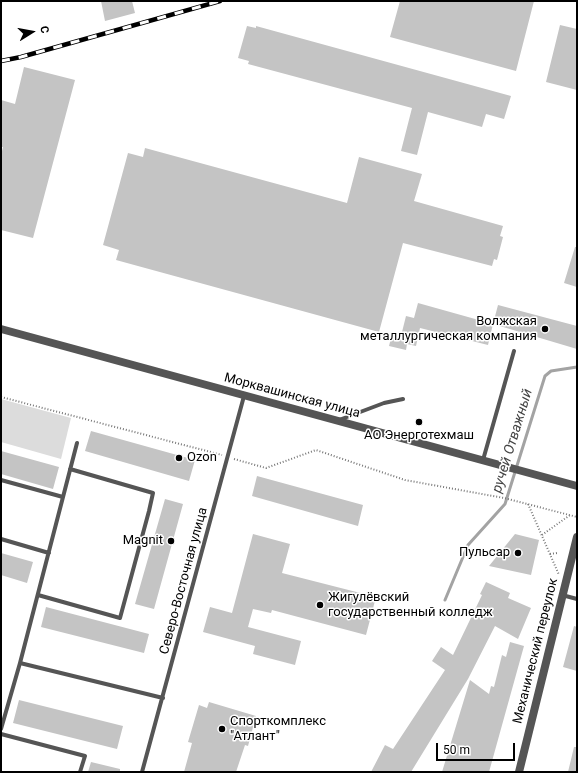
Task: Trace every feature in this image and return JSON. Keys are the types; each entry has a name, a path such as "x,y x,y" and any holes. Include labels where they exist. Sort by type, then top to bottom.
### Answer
{"street":[{"name":"Морквашинская улица","path":"1,329 577,486"},
{"name":"Механический переулок","path":"519,772 577,537"}],"lane":[{"path":"483,460 514,351"},
{"name":"Северо-Восточная улица","path":"142,772 244,396"},
{"path":"336,421 384,403 403,399"},
{"path":"1,729 20,663 77,442"},
{"path":"38,595 120,618 149,511 153,493 70,469"},
{"path":"1,480 63,497"},
{"path":"1,539 49,553"},
{"path":"563,591 577,599"},
{"path":"20,663 163,698"},
{"path":"1,734 84,756 80,772"}],"path":[{"path":"1,397 266,468 316,450 405,480 510,499 577,517"},
{"path":"528,504 550,554 563,591"},
{"path":"542,535 570,515"},
{"path":"550,554 557,554"}],"shaded area":[{"path":"1,399 71,418 61,459 1,442"}],"building":[{"path":"101,1 132,1 135,13 105,21"},
{"path":"400,1 534,1 516,71 390,37"},
{"path":"560,25 577,29 577,90 546,82"},
{"path":"247,26 256,28 256,26 511,96 504,119 486,114 482,127 428,112 417,155 401,151 412,108 248,64 249,61 238,58"},
{"path":"24,67 75,80 33,238 1,230 1,155 3,147 1,147 1,100 15,104"},
{"path":"145,148 347,203 359,157 422,174 414,201 503,226 500,236 503,237 497,260 494,259 492,266 403,243 379,332 116,260 119,250 103,245 128,153 143,157"},
{"path":"575,247 577,247 577,287 564,283"},
{"path":"418,303 493,324 488,345 420,328 416,346 407,344 406,350 389,346 391,338 400,340 406,316 414,318"},
{"name":"Волжская металлургическая компания","path":"498,305 577,326 577,349 493,324"},
{"path":"91,431 195,460 189,481 85,451"},
{"path":"1,451 59,467 53,489 1,474"},
{"path":"257,476 363,505 358,526 252,496"},
{"path":"165,499 183,504 154,609 135,604"},
{"path":"253,534 290,544 282,573 376,597 366,635 272,610 271,613 253,609 248,627 301,641 295,665 253,654 255,646 203,632 210,607 232,613"},
{"name":"Пульсар","path":"515,534 539,540 531,575 489,566"},
{"path":"1,553 33,562 27,583 1,575"},
{"path":"486,582 510,593 508,598 531,608 518,639 495,626 468,679 411,772 371,772 385,745 393,749 445,670 432,661 441,647 453,655 482,595 480,594"},
{"path":"46,607 149,634 144,653 41,627"},
{"path":"574,626 577,627 577,671 563,667"},
{"path":"510,642 524,646 489,772 442,772 470,680 489,694 491,686 494,687 502,655 506,657"},
{"path":"19,700 123,726 117,749 13,723"},
{"name":"Спорткомплекс \"Атлант\"","path":"209,702 256,716 248,746 245,745 236,772 184,772 192,743 188,742 199,705 207,708"},
{"path":"574,747 577,747 577,772 568,772"},
{"path":"91,762 120,769 120,772 88,772"}],"waterway":[{"name":"ручей Отважный","path":"445,600 468,545 505,504 545,376 551,371 577,367"}],"railway":[{"path":"1,61 21,57 220,1"}],"place":[{"name":"Волжская металлургическая компания","path":"545,329"},
{"name":"АО Энерготехмаш","path":"419,422"},
{"name":"Ozon","path":"179,458"},
{"name":"Magnit","path":"171,541"},
{"name":"Пульсар","path":"518,553"},
{"name":"Жигулёвский государственный колледж","path":"320,605"},
{"name":"Спорткомплекс \"Атлант\"","path":"222,729"}]}
